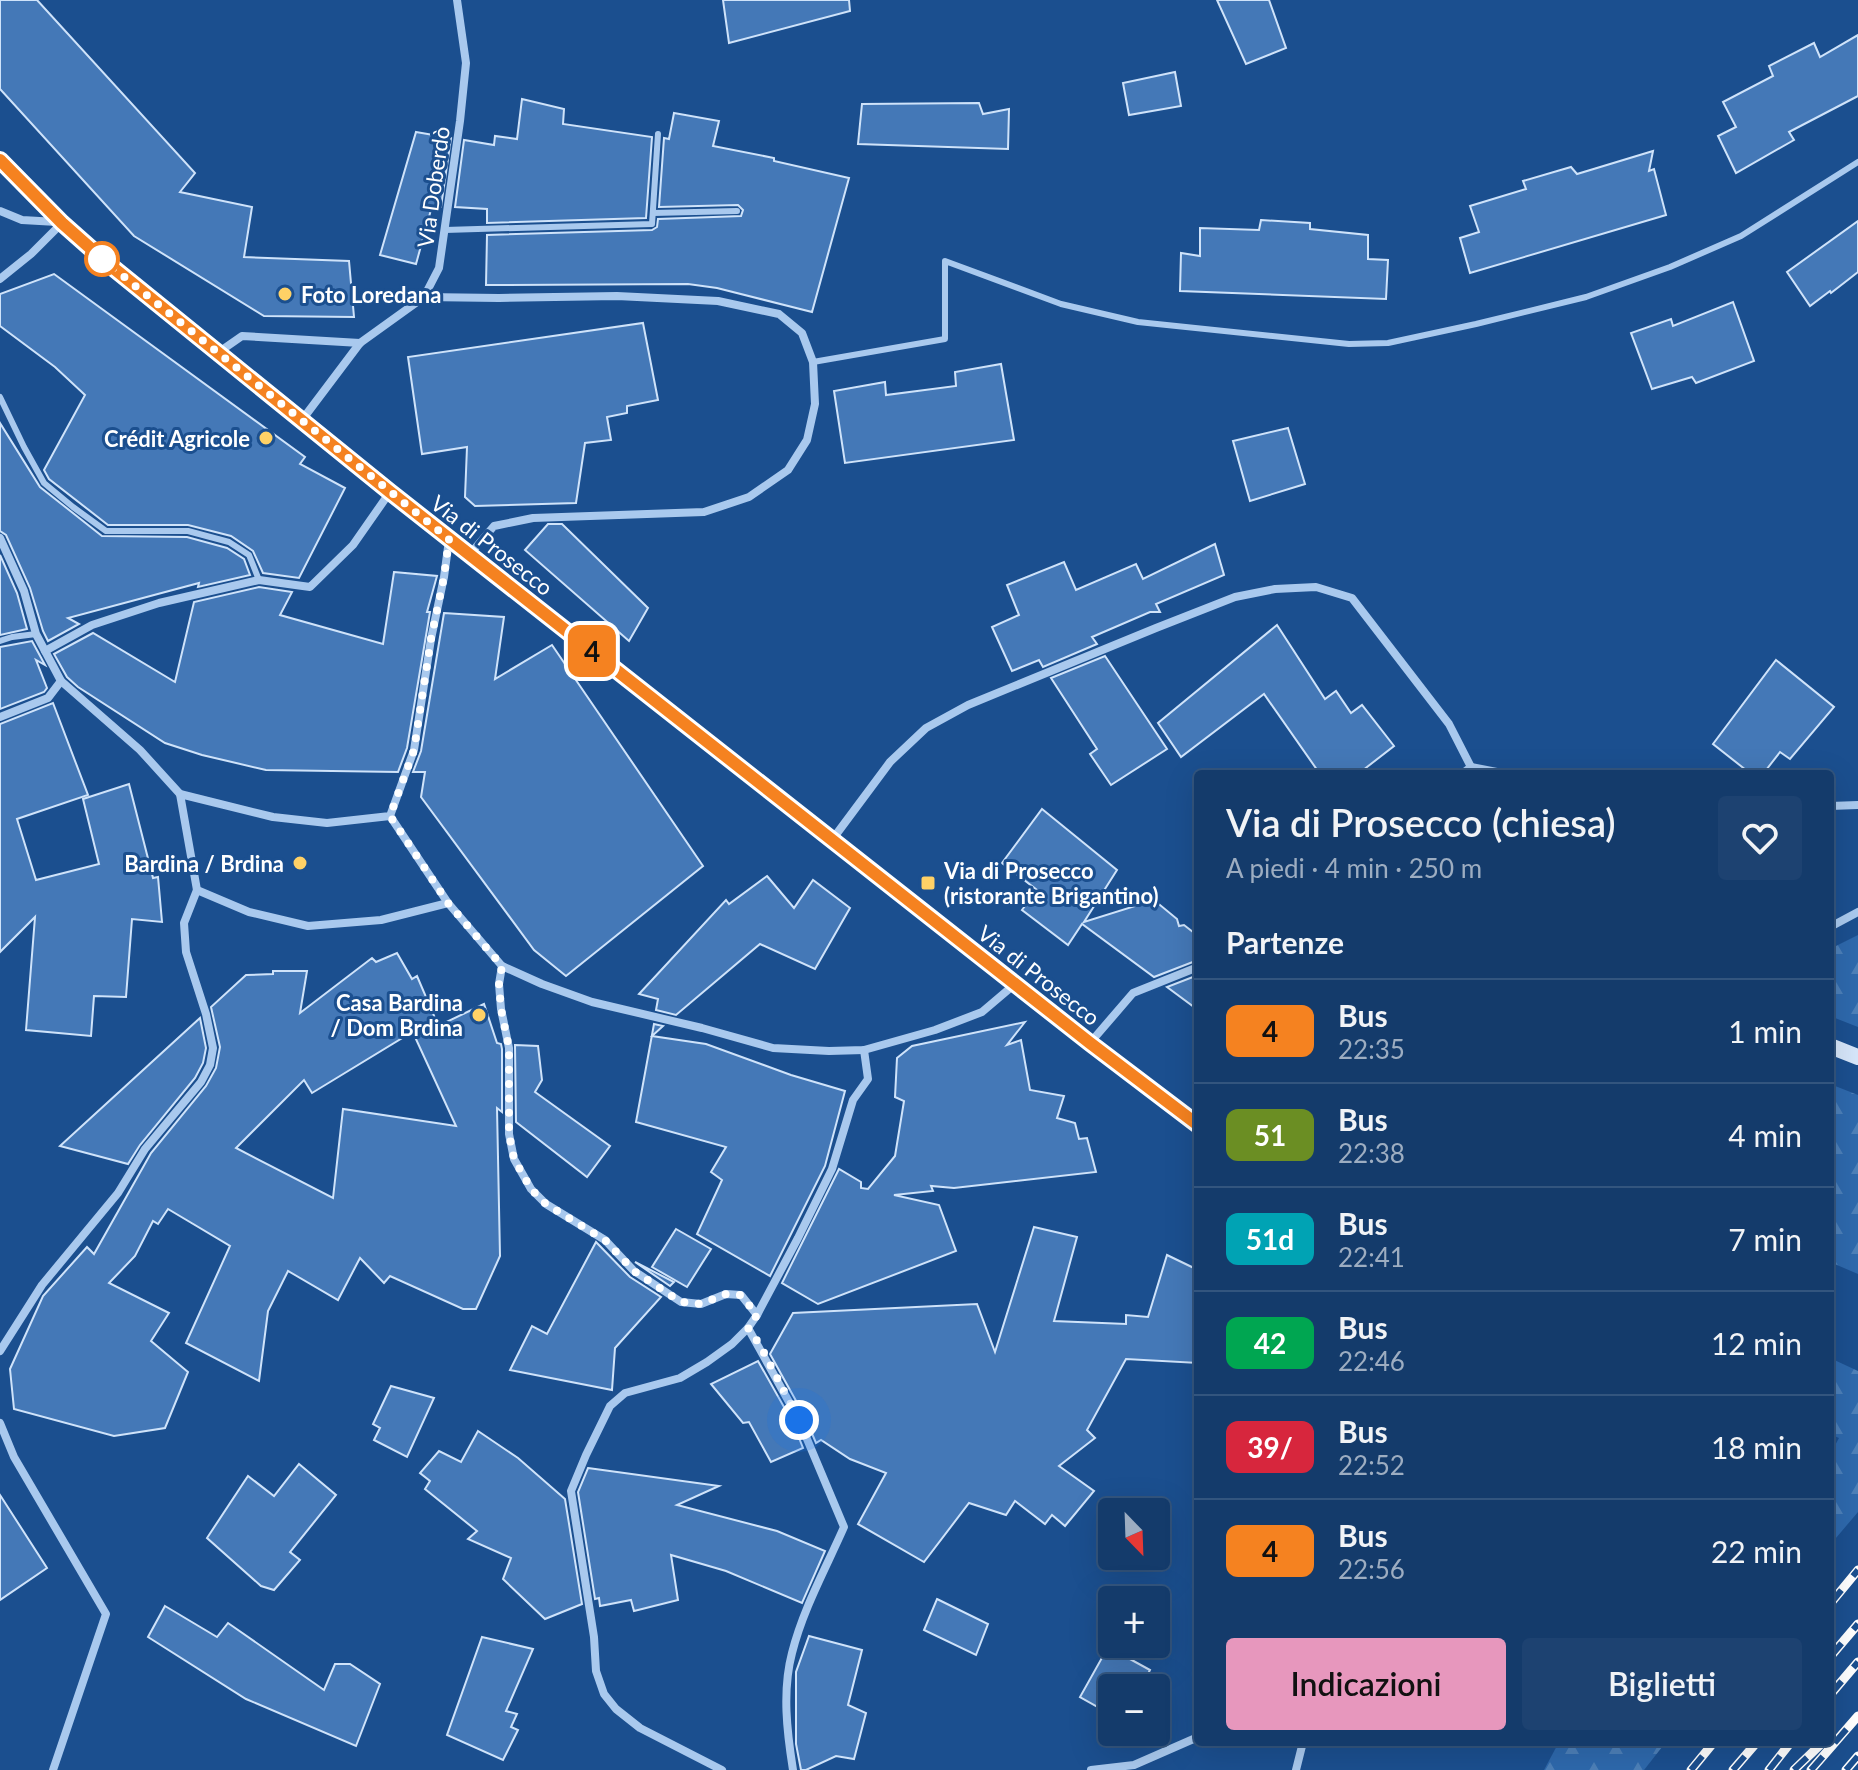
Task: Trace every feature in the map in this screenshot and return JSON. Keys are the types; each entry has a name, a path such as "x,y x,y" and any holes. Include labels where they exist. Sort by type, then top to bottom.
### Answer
{"main road":[{"name":"Via di Prosecco","path":"0,160 62,223 106,262 301,421 1194,1122"},
{"path":"1834,1048 1858,1057"}],"street":[{"name":"Via Doberdò","path":"424,297 439,268 460,121 466,63 457,0"},
{"path":"0,211 22,220 62,223"},
{"path":"0,279 62,223"},
{"path":"301,421 360,343 424,297 617,296 718,301 779,314 802,333 813,362 815,404 807,440 788,470 749,497 704,512 533,518 494,526 469,555"},
{"path":"219,352 242,336 360,343"},
{"path":"45,651 92,625 159,603 259,580 310,587 353,545 390,492"},
{"path":"0,538 24,591 36,634 61,681 140,750 180,794 197,890 184,923 186,952 206,1014 213,1048 210,1065 201,1082 145,1149 118,1193 42,1285 0,1351"},
{"path":"390,816 414,750 449,539"},
{"path":"832,840 890,762 926,728 968,705 1169,623 1235,597 1275,589 1316,587 1352,598 1449,724 1471,767"},
{"path":"0,717 48,698 61,681"},
{"path":"1467,770 1471,767 1486,770"},
{"path":"180,794 287,819 327,823 390,816"},
{"path":"1834,806 1858,805"},
{"path":"390,816 448,903 502,966 592,1002 773,1048 864,1050 935,1030 982,1012 1015,984"},
{"path":"197,890 249,912 308,926 381,920 448,903"},
{"path":"1834,925 1858,912"},
{"path":"502,966 499,984 509,1048 509,1134 514,1159 531,1189 546,1204 605,1240 634,1271 681,1302 701,1304 726,1294 741,1295 757,1315"},
{"path":"1090,1043 1133,993 1194,969"},
{"path":"722,1770 640,1728 616,1709 604,1694 596,1671 594,1637 571,1491 610,1406 625,1393 680,1378 732,1344 757,1315 832,1169 853,1100 868,1079 864,1050"},
{"path":"748,1328 799,1420 844,1527 805,1615 792,1653 787,1713 793,1770"},
{"path":"0,1423 14,1457 106,1614 53,1770"},
{"path":"1091,1770 1134,1765 1194,1739"},
{"path":"1296,1770 1302,1746"}],"lane":[{"path":"445,230 652,224 658,134"},
{"path":"813,362 945,339 945,261 1061,304 1138,322 1349,344 1388,343 1586,297 1670,267 1741,236 1858,162"},
{"path":"653,213 737,211"},
{"path":"0,397 44,483 106,531 188,531 229,542 249,555 259,580"},
{"path":"0,641 36,634"}],"green space":[{"path":"1858,935 1858,1027 1834,1018 1834,947"},
{"path":"1834,1086 1858,1095 1858,1274 1834,1264"},
{"path":"1834,1360 1858,1371 1858,1512 1834,1540 1834,1447 1839,1438 1834,1436"},
{"path":"1557,1746 1663,1746 1644,1770 1544,1770"}],"building":[{"path":"0,0 37,0 195,173 180,192 252,207 244,257 349,261 354,317 264,316 134,236 0,89"},
{"path":"723,0 849,0 850,11 729,43"},
{"path":"1217,0 1269,0 1286,48 1246,64"},
{"path":"1858,35 1858,96 1789,132 1794,140 1736,173 1718,136 1736,127 1723,102 1773,76 1769,66 1814,43 1820,57"},
{"path":"1175,72 1181,106 1129,115 1123,83"},
{"path":"522,99 564,109 563,124 652,137 646,218 487,223 487,209 455,207 464,140 494,145 495,136 517,139"},
{"path":"979,103 983,114 1009,109 1008,149 858,144 862,104"},
{"path":"674,113 719,121 713,146 849,178 812,312 717,288 688,284 486,285 487,235 652,230 657,227 658,219 741,216 743,210 738,205 659,207 664,138 669,139"},
{"path":"416,132 451,138 441,207 432,206 416,264 380,255"},
{"path":"1653,151 1649,171 1654,169 1666,215 1470,273 1460,238 1479,232 1470,206 1526,189 1523,181 1571,167 1577,174"},
{"path":"1261,220 1310,223 1310,229 1368,235 1368,259 1388,260 1386,299 1180,291 1181,253 1200,256 1200,228 1259,230"},
{"path":"1858,221 1858,272 1810,306 1787,272"},
{"path":"54,274 305,457 300,464 345,488 299,578 263,573 253,551 231,536 188,525 108,525 49,479 44,470 85,395 55,367 0,326 0,294"},
{"path":"1733,302 1754,361 1696,383 1692,377 1652,389 1631,333 1671,319 1673,326"},
{"path":"643,323 658,400 627,406 627,413 607,417 611,440 585,443 576,503 475,506 465,497 467,447 422,454 408,357"},
{"path":"1001,364 1014,440 845,463 834,391 885,382 886,395 956,386 955,372"},
{"path":"0,423 40,487 102,536 187,537 227,548 244,559 250,575 198,587 199,583 68,618 79,624 48,641 30,588 6,535 0,531"},
{"path":"1288,428 1305,484 1250,501 1233,441"},
{"path":"548,524 562,524 648,608 629,641 525,550"},
{"path":"1215,544 1224,575 1156,604 1160,612 1150,612 1092,637 1097,644 1043,667 1039,660 1012,671 992,627 1019,615 1007,585 1064,562 1076,590 1136,564 1143,579"},
{"path":"0,555 17,593 27,629 0,635"},
{"path":"394,572 437,576 427,612 430,612 407,748 398,772 266,770 165,743 78,687 67,677 54,654 93,633 175,682 194,602 259,587 292,592 280,615 383,644"},
{"path":"444,613 504,617 495,679 552,645 703,866 566,976 534,950 421,797 425,772 413,772 421,751"},
{"path":"1277,625 1325,699 1336,691 1351,713 1362,705 1394,746 1363,770 1317,770 1264,694 1181,757 1158,723"},
{"path":"32,641 45,665 36,660 47,688 44,692 0,709 0,647"},
{"path":"1105,656 1167,749 1111,785 1090,754 1097,749 1051,678"},
{"path":"1776,660 1834,707 1790,759 1780,752 1766,770 1746,770 1713,744"},
{"path":"53,703 88,795 17,819 36,880 99,864 83,799 129,784 153,878 158,877 162,922 132,919 126,997 94,996 91,1036 26,1030 35,917 0,952 0,724"},
{"path":"1042,809 1117,870 1084,922 1154,900 1177,919 1179,926 1184,925 1194,933 1194,962 1154,977 1082,924 1068,945 1022,910 1037,890 1002,863"},
{"path":"767,876 794,908 813,880 850,908 815,969 760,944 676,1015 656,1010 658,999 639,994 726,900 729,904"},
{"path":"397,953 412,979 417,976 435,1018 312,1093 304,1080 236,1148 333,1198 343,1109 456,1126 415,1037 484,1004 497,1043 501,1044 502,1049 502,1112 497,1108 500,1256 476,1309 463,1309 390,1276 384,1283 360,1258 338,1300 288,1271 268,1311 259,1381 186,1343 230,1246 168,1209 158,1224 153,1221 135,1256 109,1283 169,1313 151,1341 188,1372 165,1428 114,1436 14,1409 10,1369 43,1296 87,1247 94,1254 151,1153 206,1086 216,1068 220,1047 211,1007 246,975 307,971 300,1013 372,958 376,962"},
{"path":"1194,977 1194,1007 1167,987"},
{"path":"200,1018 206,1048 203,1063 195,1078 128,1164 60,1146"},
{"path":"1025,1022 1007,1045 1021,1040 1030,1090 1064,1096 1057,1118 1075,1123 1079,1139 1087,1138 1096,1172 954,1188 931,1186 933,1191 894,1195 939,1205 956,1251 818,1304 782,1283 839,1169 861,1182 861,1188 868,1189 895,1156 904,1101 895,1097 897,1058 912,1046"},
{"path":"654,1024 663,1026 652,1036 706,1044 845,1091 825,1166 770,1276 697,1234 722,1180 711,1172 726,1147 636,1122"},
{"path":"515,1045 538,1046 542,1080 535,1092 610,1146 587,1177 516,1122"},
{"path":"1034,1227 1077,1237 1054,1321 1126,1324 1126,1315 1148,1317 1167,1255 1194,1268 1194,1363 1126,1359 1087,1430 1095,1438 1059,1466 1094,1491 1065,1526 1052,1515 1045,1524 1015,1501 1006,1515 969,1503 924,1562 858,1524 886,1473 850,1459 821,1440 816,1443 770,1354 793,1313 977,1304 995,1352"},
{"path":"676,1229 711,1249 687,1287 652,1267"},
{"path":"596,1242 630,1277 661,1297 615,1348 612,1390 510,1370 532,1326 547,1334"},
{"path":"635,1262 674,1282 670,1286"},
{"path":"758,1361 793,1423 803,1448 771,1462 749,1422 743,1423 711,1384"},
{"path":"391,1386 434,1398 407,1457 374,1440 380,1428 373,1424"},
{"path":"478,1431 518,1458 565,1499 582,1604 545,1619 503,1579 511,1558 468,1539 477,1531 425,1489 430,1481 420,1473 439,1451 461,1462"},
{"path":"299,1464 336,1495 290,1552 300,1560 274,1590 261,1586 207,1538 248,1476 274,1496"},
{"path":"588,1468 719,1486 677,1505 777,1531 825,1551 802,1603 726,1571 671,1555 678,1600 634,1611 631,1600 600,1606 599,1598 595,1599 578,1492"},
{"path":"0,1495 47,1568 0,1600"},
{"path":"937,1599 988,1624 976,1655 924,1630"},
{"path":"165,1606 217,1637 228,1623 324,1690 335,1664 350,1664 380,1684 356,1746 246,1699 148,1637"},
{"path":"809,1636 862,1650 848,1705 866,1713 854,1759 836,1756 801,1770 796,1744 796,1672"},
{"path":"482,1637 533,1649 506,1711 517,1714 511,1727 518,1730 503,1760 447,1735"},
{"path":"1102,1658 1128,1658 1150,1670 1148,1674 1098,1674 1098,1707 1080,1697"}],"railway":[{"path":"1834,1599 1858,1570"},
{"path":"1834,1652 1858,1624"},
{"path":"1834,1690 1858,1662"},
{"path":"1834,1744 1858,1716"},
{"path":"1691,1770 1711,1746"},
{"path":"1733,1770 1754,1746"},
{"path":"1769,1770 1788,1746"},
{"path":"1794,1770 1819,1746"},
{"path":"1811,1770 1832,1746"},
{"path":"1846,1770 1858,1756"}],"bus line":[{"name":"4","path":"0,160 62,223 106,262 301,421 1194,1122"}],"place":[{"name":"Foto Loredana","path":"285,294"},
{"name":"Crédit Agricole","path":"266,438"},
{"name":"Bardina / Brdina","path":"300,863"},
{"name":"Via di Prosecco (ristorante Brigantino)","path":"928,883"},
{"name":"Casa Bardina / Dom Brdina","path":"479,1015"}],"route":[{"path":"102,259 449,539 414,750 390,816 448,903 502,966 499,984 509,1048 509,1134 514,1159 531,1189 546,1204 605,1240 634,1271 681,1302 701,1304 726,1294 741,1295 757,1315 748,1328 799,1420"}]}
